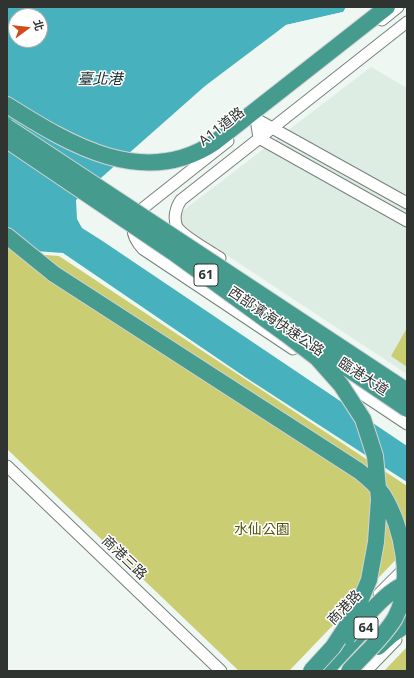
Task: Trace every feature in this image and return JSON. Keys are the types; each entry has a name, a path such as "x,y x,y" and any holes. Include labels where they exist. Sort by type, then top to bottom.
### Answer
{"highway":[{"path":"7,105 67,140 92,152 110,158 137,163 153,163 182,158 205,149 215,142 387,7"},
{"path":"7,118 120,202 177,242 407,395"},
{"name":"西部濱海快速公路","path":"7,127 407,391"},
{"name":"西部濱海快速公路","path":"7,140 407,408"},
{"path":"7,144 38,160 74,182 407,404"},
{"path":"7,236 54,274 359,471 371,481 382,494 399,532 403,551 405,590 395,618 384,634 348,671"},
{"path":"174,253 287,335 316,358 341,385 363,419 375,456 379,499 376,542 369,580 354,613 333,647 311,671"},
{"path":"315,671 386,596 395,589 407,584"},
{"name":"64","path":"325,671 407,584"},
{"name":"64","path":"342,671 407,604"},
{"path":"355,671 390,636 407,624"}],"street":[{"name":"A11道路","path":"142,249 137,243 132,227 134,219 138,213 398,7"},
{"path":"259,138 407,22"},
{"path":"256,119 407,202"},
{"path":"256,119 259,138"},
{"path":"259,138 407,221"},
{"name":"臨港大道","path":"259,138 181,200 177,206 176,220 178,227 183,234 407,382"},
{"name":"臨港大道","path":"142,249 407,424"},
{"name":"商港三路","path":"7,466 221,671"},
{"name":"商港路","path":"304,671 407,566"},
{"path":"366,671 407,629"}],"shaded area":[{"path":"371,67 407,88 407,374 172,219"}],"green space":[{"name":"水仙公園","path":"15,245 33,254 59,256 407,486 407,548 289,671 239,671 7,449 7,248"},
{"path":"407,328 407,367 391,356"},
{"path":"407,647 407,671 384,671"}],"water":[{"name":"臺北港","path":"7,7 346,7 343,12 286,25 205,86 76,200 77,219 82,228 407,446 407,482 245,377 63,253 35,251 7,242"}],"pier":[{"path":"343,12 340,15 287,27 255,51 286,25"}]}
